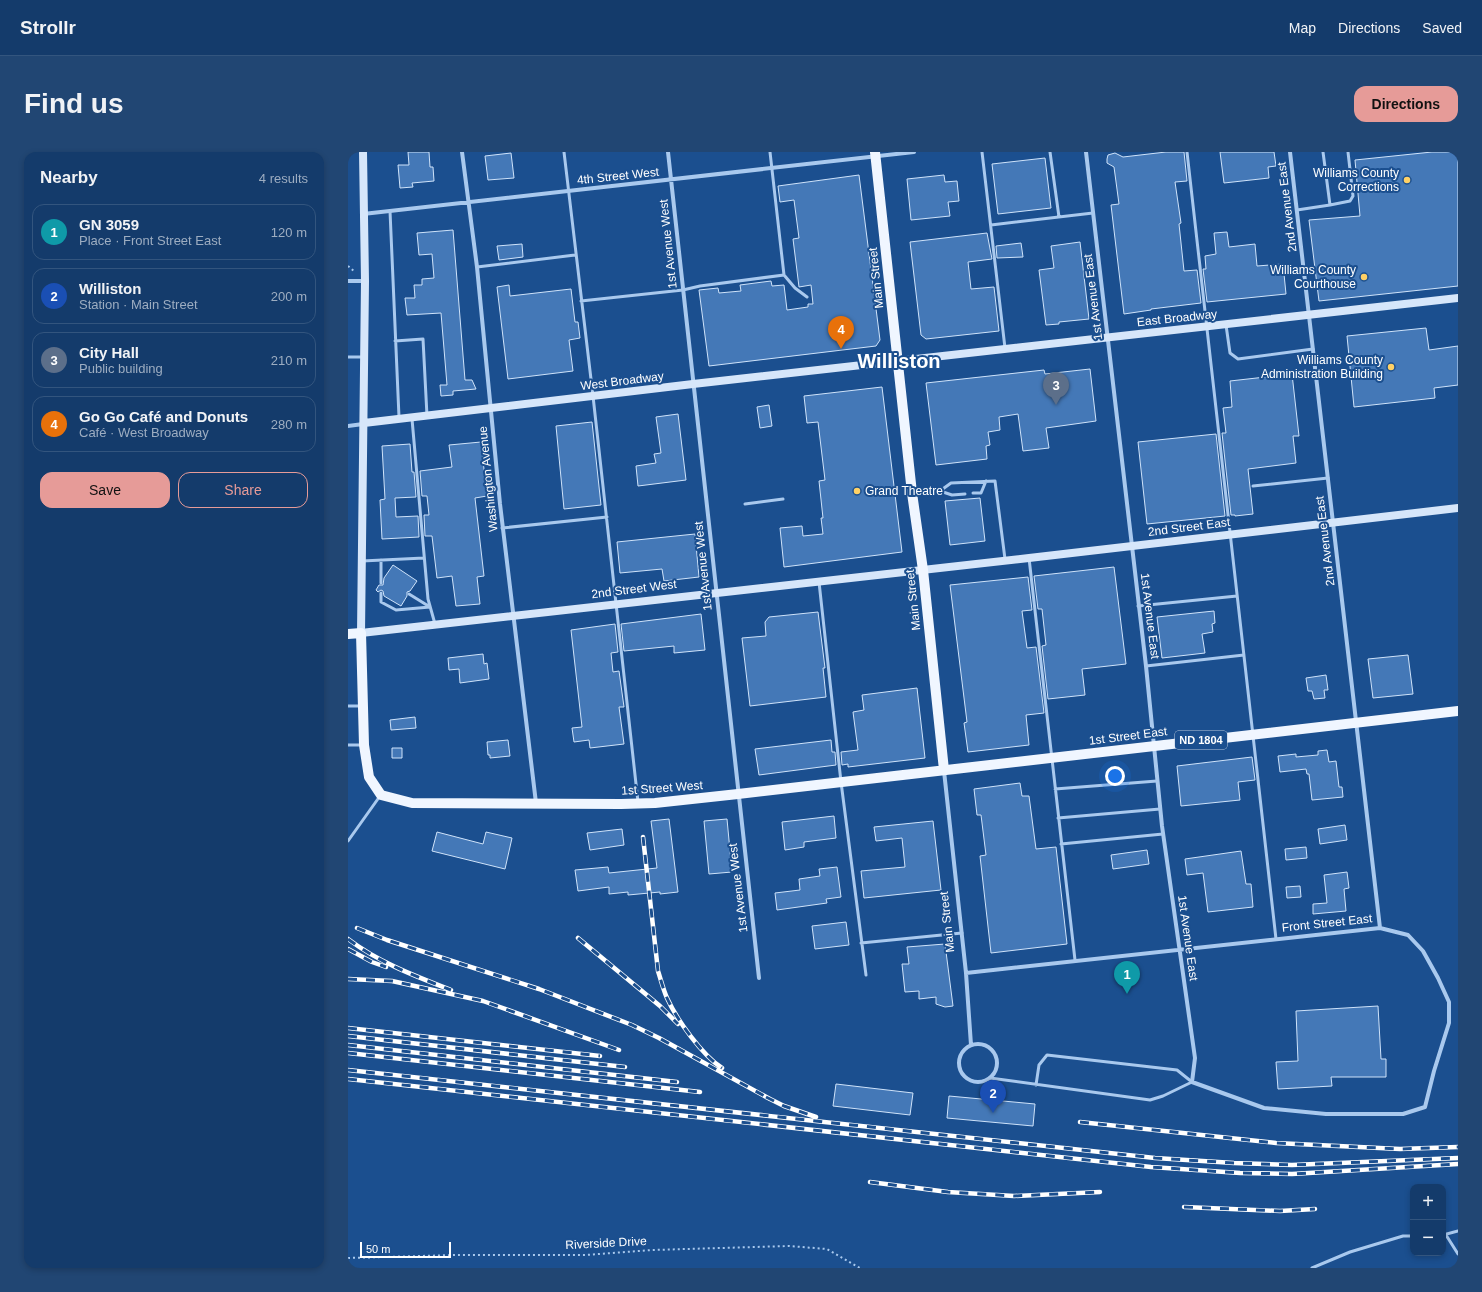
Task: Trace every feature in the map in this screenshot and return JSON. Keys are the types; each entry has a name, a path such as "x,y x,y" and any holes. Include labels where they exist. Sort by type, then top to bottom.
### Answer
{"main road":[{"path":"363,152 365,281 361,633 364,745 369,777 381,795"},
{"name":"Main Street","path":"875,154 912,493 923,570 944,770"},
{"name":"East Broadway","path":"898,362 1458,298"},
{"name":"West Broadway","path":"364,424 693,384 898,362"},
{"name":"2nd Street East","path":"923,570 1458,508"},
{"name":"2nd Street West","path":"348,634 923,570"},
{"name":"1st Street East","path":"944,770 1458,710"},
{"name":"1st Street West","path":"381,795 412,803 638,804 944,770"}],"street":[{"name":"Washington Avenue","path":"462,152 477,267 502,528 536,803"},
{"name":"1st Avenue West","path":"668,152 759,978"},
{"name":"4th Street West","path":"363,214 671,180 875,154 914,152"},
{"name":"1st Avenue East","path":"1086,152 1146,666 1163,834 1195,1058 1192,1082"},
{"name":"2nd Avenue East","path":"1290,152 1380,928"},
{"path":"348,281 365,281"},
{"name":"West Broadway","path":"348,426 364,424"},
{"name":"Main Street","path":"944,770 966,973 971,1045"},
{"name":"Front Street East","path":"966,973 1380,928 1408,935 1423,950 1449,1002 1449,1023 1434,1071 1425,1107 1404,1114 1326,1114 1264,1108 1192,1082"},
{"path":"982,1044 991,1049 997,1058 996,1069 990,1078 980,1082 970,1080 962,1072 959,1062 962,1052 971,1045 982,1044"}],"lane":[{"path":"564,152 617,604 638,804"},
{"path":"770,152 784,275 795,288 807,297"},
{"path":"982,152 1005,349"},
{"path":"1050,152 1059,217"},
{"path":"1187,152 1276,939"},
{"path":"1323,152 1330,205"},
{"path":"1297,210 1350,201 1353,196 1348,152"},
{"path":"390,211 399,419"},
{"path":"991,225 1093,213"},
{"path":"477,267 575,255"},
{"path":"581,301 683,290 700,286 784,275"},
{"path":"1226,325 1230,353 1238,359 1313,349"},
{"path":"395,341 423,339 427,416"},
{"path":"348,357 364,357"},
{"path":"412,418 428,599 435,625"},
{"path":"1253,486 1328,478"},
{"path":"940,491 951,483 995,481 1006,561"},
{"path":"973,493 981,493 986,482"},
{"path":"912,493 940,491 952,495 964,494"},
{"path":"745,504 783,499"},
{"path":"502,528 607,517"},
{"path":"362,561 424,558"},
{"path":"1029,558 1075,960"},
{"path":"381,560 381,583"},
{"path":"819,581 841,782 866,976"},
{"path":"381,594 381,602 396,610 430,607"},
{"path":"409,594 430,607"},
{"path":"1138,606 1237,596"},
{"path":"1146,666 1244,655"},
{"path":"348,706 363,706"},
{"path":"348,745 364,745"},
{"path":"1055,789 1157,781"},
{"path":"348,841 381,795"},
{"path":"1058,818 1160,808"},
{"path":"1061,844 1163,834"},
{"path":"862,943 962,933"},
{"path":"990,1078 1036,1085 1150,1100 1163,1096 1192,1082 1177,1070 1047,1055 1039,1064 1036,1085"},
{"path":"1446,1234 1458,1231"},
{"path":"1312,1268 1350,1252 1403,1236 1410,1236"},
{"path":"1446,1238 1458,1254"}],"path":[{"name":"Riverside Drive","path":"348,1258 456,1255 585,1255 652,1250 789,1246 827,1249 860,1268"}],"building":[{"path":"408,152 429,152 430,167 433,167 434,181 412,183 413,187 400,188 398,165 409,165"},
{"path":"1166,152 1184,152 1187,181 1175,182 1181,223 1179,224 1184,271 1197,270 1201,303 1124,314 1111,205 1119,204 1114,167 1107,163 1108,155 1115,153 1123,157"},
{"path":"1220,152 1274,152 1276,166 1268,167 1269,178 1224,183"},
{"path":"1432,152 1458,152 1458,286 1319,301 1309,220 1360,216 1355,160"},
{"path":"511,153 514,178 488,180 485,156"},
{"path":"1045,158 1051,208 998,214 992,164"},
{"path":"859,175 880,340 876,346 709,366 699,290 718,288 719,293 741,291 740,285 771,281 772,286 784,285 787,310 808,307 808,304 813,304 811,285 799,287 793,239 799,238 794,200 780,202 778,186"},
{"path":"944,175 945,182 957,181 959,201 948,202 950,216 911,220 907,179"},
{"path":"453,230 465,380 472,380 476,389 453,391 453,395 441,396 440,385 447,385 441,313 407,315 405,298 415,298 414,285 422,285 422,279 434,278 432,254 419,255 417,233"},
{"path":"1227,232 1229,247 1255,244 1257,266 1283,264 1286,294 1207,302 1203,269 1206,269 1205,256 1216,254 1214,233"},
{"path":"987,233 992,259 968,262 971,289 994,287 999,331 926,339 921,335 910,242"},
{"path":"1080,242 1089,319 1046,325 1039,270 1054,268 1051,246"},
{"path":"1021,243 1023,257 997,258 996,246"},
{"path":"522,244 523,257 499,260 497,246"},
{"path":"509,285 510,296 571,289 575,322 578,322 580,338 569,340 573,371 508,379 497,287"},
{"name":"Williams County Administration Building","path":"1426,328 1429,350 1458,346 1458,385 1434,388 1435,398 1354,407 1347,336"},
{"path":"1090,369 1096,421 1046,428 1049,448 1023,451 1018,414 999,417 1000,430 988,432 990,445 986,446 987,459 936,465 926,383 1044,370 1045,374"},
{"path":"1292,374 1299,436 1293,436 1296,463 1248,469 1253,514 1231,515 1222,433 1226,433 1223,408 1232,407 1230,381"},
{"path":"882,387 902,552 784,567 780,528 802,526 803,536 823,534 821,518 823,518 819,481 825,480 818,422 807,423 804,396"},
{"path":"769,405 772,426 760,428 757,407"},
{"path":"678,414 686,480 638,486 636,466 656,463 654,454 661,453 656,417"},
{"path":"592,422 601,505 564,509 556,426"},
{"path":"1216,434 1225,516 1147,524 1138,442"},
{"path":"481,442 487,496 475,498 484,576 477,577 480,604 456,606 452,576 437,578 432,536 425,536 424,515 429,515 427,496 422,496 420,471 452,467 449,445"},
{"path":"410,444 416,497 395,498 396,517 418,516 419,537 382,539 380,500 385,499 382,446"},
{"path":"980,498 985,541 950,545 945,501"},
{"path":"695,534 699,577 664,581 662,569 620,573 617,542"},
{"path":"393,565 417,581 410,591 407,592 407,596 401,606 384,596 383,591 381,590 378,592 376,590 379,585 383,585 384,578"},
{"path":"1114,567 1126,664 1082,669 1085,695 1048,699 1042,646 1046,645 1042,609 1038,609 1034,576"},
{"path":"1028,577 1032,610 1022,611 1027,648 1036,647 1044,713 1026,715 1029,745 968,752 964,723 967,722 950,585"},
{"path":"1214,611 1215,623 1212,624 1213,632 1202,634 1205,653 1162,658 1157,617"},
{"path":"818,612 825,668 823,668 826,697 750,706 742,638 766,636 765,622 769,617"},
{"path":"701,614 705,650 674,653 674,646 624,651 621,624"},
{"path":"615,624 618,652 611,653 613,672 619,671 624,707 619,707 624,744 590,748 589,740 574,742 572,728 582,727 571,630"},
{"path":"483,654 484,664 487,663 489,679 460,683 459,669 449,670 448,658"},
{"path":"1408,655 1413,694 1373,698 1368,659"},
{"path":"1326,675 1328,690 1324,690 1325,698 1314,699 1312,691 1308,691 1306,678"},
{"path":"917,688 925,758 848,767 848,764 842,765 841,752 858,750 853,712 864,710 862,695"},
{"path":"415,717 416,728 391,730 390,720"},
{"path":"508,740 510,756 490,758 490,755 488,755 487,742"},
{"path":"831,740 832,752 835,752 836,765 759,775 755,749"},
{"path":"392,748 402,748 402,758 392,758"},
{"path":"1327,750 1329,762 1336,761 1339,787 1342,787 1343,797 1312,800 1309,774 1307,774 1306,769 1280,772 1278,756 1296,754 1296,757 1318,755 1318,751"},
{"path":"1252,757 1255,780 1238,782 1240,800 1181,806 1177,766"},
{"path":"1020,783 1022,796 1029,796 1036,849 1056,847 1067,944 991,953 980,856 986,855 981,815 977,815 974,789"},
{"path":"834,816 836,838 804,842 804,847 785,850 782,822"},
{"path":"669,819 678,892 628,895 628,892 609,894 609,887 578,891 575,870 608,867 609,873 657,868 651,821"},
{"path":"727,819 732,872 709,874 704,821"},
{"path":"933,821 941,890 864,898 861,871 905,867 902,838 876,841 874,827"},
{"path":"1345,825 1347,840 1320,844 1318,829"},
{"path":"622,829 624,845 590,850 587,833"},
{"path":"437,832 483,844 486,832 512,838 505,869 432,851"},
{"path":"1306,847 1307,858 1286,860 1285,849"},
{"path":"1147,850 1149,864 1113,869 1111,855"},
{"path":"1241,851 1246,884 1251,884 1253,907 1208,912 1203,873 1187,875 1185,859"},
{"path":"837,867 841,897 826,899 827,903 777,910 775,893 800,890 799,879 820,876 819,869"},
{"path":"1347,872 1349,888 1344,889 1346,911 1313,914 1313,904 1327,903 1324,875"},
{"path":"1300,886 1301,897 1287,898 1286,887"},
{"path":"846,922 849,945 815,949 812,926"},
{"path":"945,944 953,1006 945,1007 936,1004 936,997 919,999 919,991 905,992 902,964 909,964 907,947"},
{"path":"1378,1006 1381,1059 1386,1059 1386,1077 1331,1077 1332,1086 1278,1089 1276,1062 1298,1061 1296,1011"},
{"path":"836,1084 913,1093 910,1115 833,1106"},
{"path":"949,1096 1035,1104 1033,1126 947,1118"}],"railway":[{"path":"643,837 658,971 664,991 671,1007 698,1046 706,1055 722,1068"},
{"path":"357,928 387,940 539,989 632,1025 659,1038 770,1099"},
{"path":"578,938 660,1006 678,1024"},
{"path":"348,939 384,962 451,990"},
{"path":"348,949 372,962 386,967"},
{"path":"348,979 392,981 483,1001 619,1050"},
{"path":"348,1028 600,1056"},
{"path":"348,1036 625,1067"},
{"path":"348,1045 677,1082"},
{"path":"348,1053 700,1092"},
{"path":"348,1070 1155,1158 1292,1165 1458,1158"},
{"path":"348,1079 1151,1167 1240,1173 1292,1174 1458,1164"},
{"path":"766,1097 784,1106 816,1117"},
{"path":"1080,1122 1276,1143 1400,1149 1458,1147"},
{"path":"870,1182 948,1192 1014,1196 1100,1192"},
{"path":"1184,1207 1280,1211 1315,1209"}],"place":[{"name":"Williams County Corrections","path":"1407,180"},
{"name":"Williams County Courthouse","path":"1364,277"},
{"name":"Go Go Café and Donuts","path":"841,349"},
{"name":"Williams County Administration Building","path":"1391,367"},
{"name":"City Hall","path":"1056,405"},
{"name":"Grand Theatre","path":"857,491"},
{"name":"GN 3059","path":"1127,994"},
{"name":"Williston","path":"993,1113"}],"district":[{"name":"Williston","path":"899,361"}]}
